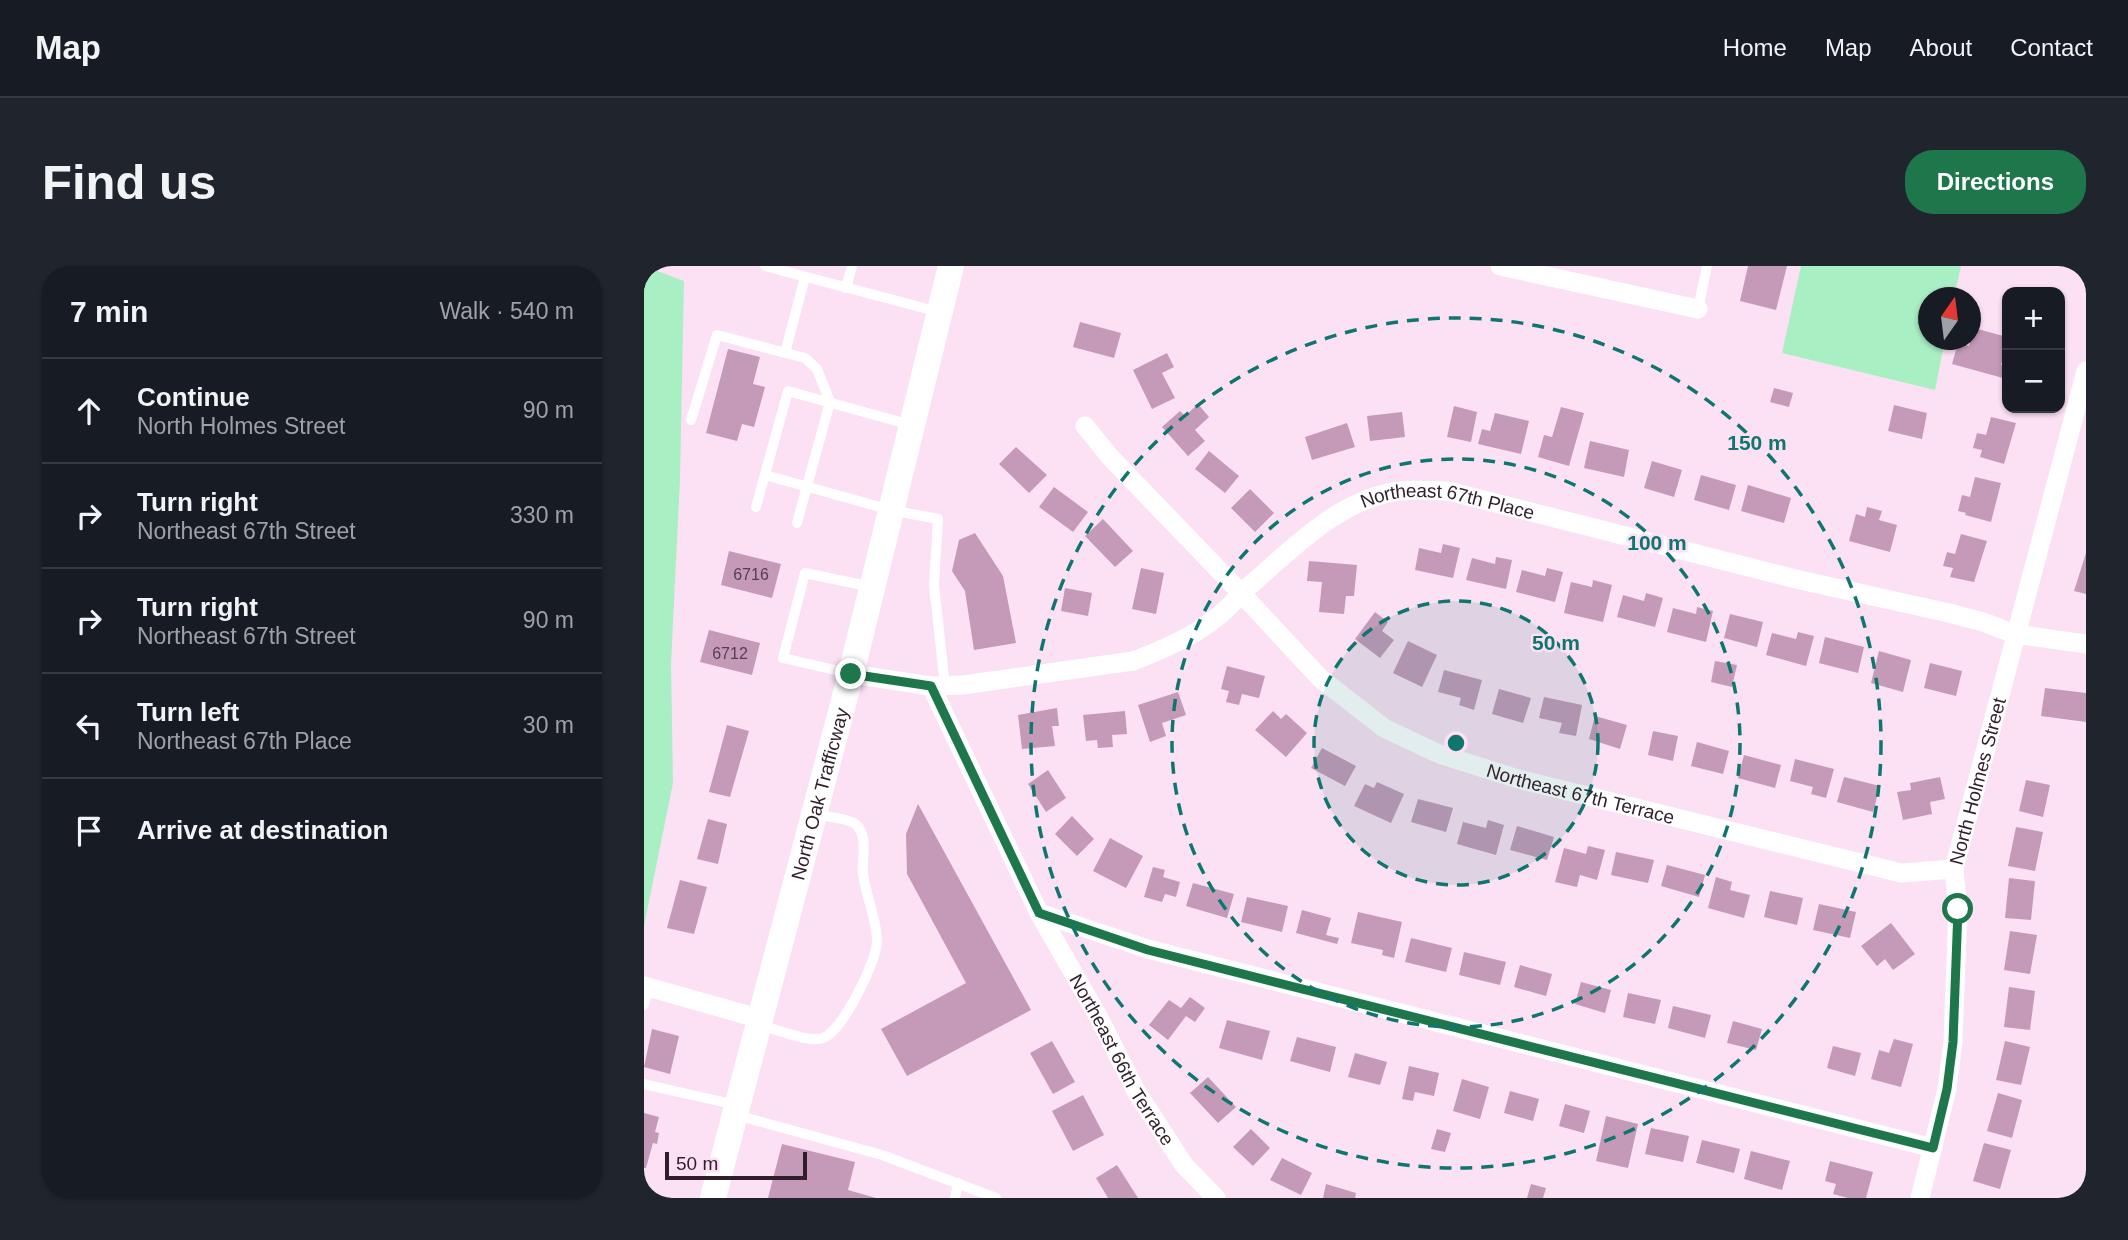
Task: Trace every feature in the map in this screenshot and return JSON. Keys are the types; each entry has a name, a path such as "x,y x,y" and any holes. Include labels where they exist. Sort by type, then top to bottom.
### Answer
{"main road":[{"name":"North Oak Trafficway","path":"713,1198 851,674 951,266"}],"street":[{"path":"1500,266 1698,309"},
{"name":"North Holmes Street","path":"1920,1198 1947,1089 1953,1042 1958,909 1954,869 2015,634 2081,412 2086,371"},
{"name":"Northeast 67th Terrace","path":"1085,426 1111,458 1320,678 1384,728 1439,754 1518,779 1901,873 1954,869"},
{"name":"Northeast 67th Place","path":"851,674 938,686 1058,673 1133,660 1159,651 1192,634 1231,607 1241,593 1329,519 1362,500 1399,491 1448,491 1800,580 1949,613 2015,634 2086,644"},
{"name":"Northeast 66th Terrace","path":"938,686 1039,913 1098,1016 1136,1091 1184,1165 1216,1198"},
{"path":"1039,913 1148,950 1933,1148"},
{"path":"646,993 760,1022"}],"lane":[{"path":"765,266 940,312"},
{"path":"846,288 852,266"},
{"path":"1698,309 1707,266"},
{"path":"785,353 805,277"},
{"path":"691,420 717,335 805,358 817,369 830,402 797,523"},
{"path":"756,508 788,391 912,425"},
{"path":"765,475 891,510 938,519 934,585 938,686"},
{"path":"851,674 783,658 806,573 872,587"},
{"path":"760,1022 813,1040 830,1034 850,1009 871,966 877,944 863,873 864,847 861,833 853,823 815,814"},
{"path":"644,1084 882,1155 996,1198"},
{"path":"955,1198 958,1183"}],"green space":[{"path":"644,266 684,281 680,480 671,664 673,783 644,926"},
{"path":"1801,266 1961,266 1956,287 1918,287 1918,350 1943,350 1935,390 1782,353"}],"building":[{"path":"1748,266 1787,266 1776,310 1740,301"},
{"path":"1080,322 1121,333 1114,358 1073,347"},
{"path":"1981,330 2002,336 2002,378 1952,364 1956,350 1981,350"},
{"path":"728,349 760,357 753,384 765,387 754,427 742,424 737,441 706,433"},
{"path":"1167,353 1174,367 1162,373 1175,398 1152,409 1133,370"},
{"path":"1774,388 1793,393 1789,407 1770,402"},
{"path":"1198,404 1209,417 1195,430 1205,441 1188,456 1162,427 1180,411 1185,416"},
{"path":"1894,405 1927,413 1922,439 1888,431"},
{"path":"1454,406 1477,412 1471,442 1447,437"},
{"path":"1561,407 1584,413 1569,466 1538,457 1544,435 1552,437"},
{"path":"1402,412 1405,437 1370,441 1367,416"},
{"path":"1495,413 1529,421 1521,454 1478,444 1482,429 1490,431"},
{"path":"1991,417 2016,423 2004,464 1980,457 1982,450 1973,448 1977,433 1986,435"},
{"path":"1347,423 1355,447 1312,460 1305,437"},
{"path":"1590,441 1629,450 1624,477 1584,468"},
{"path":"1016,447 1047,475 1029,493 999,464"},
{"path":"1209,451 1239,476 1225,493 1195,469"},
{"path":"1652,461 1682,470 1674,497 1644,488"},
{"path":"1701,475 1736,485 1729,510 1694,500"},
{"path":"1975,477 2001,483 1991,522 1958,511 1962,495 1970,497"},
{"path":"1748,485 1791,498 1784,523 1741,511"},
{"path":"1054,487 1088,512 1073,532 1039,507"},
{"path":"1250,489 1274,513 1255,532 1231,508"},
{"path":"1867,507 1882,511 1879,520 1897,525 1890,552 1849,541 1856,514 1865,517"},
{"path":"1103,519 1133,551 1115,567 1085,536"},
{"path":"975,533 1003,576 1016,643 974,650 965,591 952,571 959,540"},
{"path":"1961,534 1987,541 1974,582 1950,577 1953,568 1943,566 1947,552 1955,554"},
{"path":"1443,544 1460,548 1453,578 1415,570 1419,548 1441,553"},
{"path":"729,551 781,564 772,598 721,585"},
{"path":"2086,553 2086,594 2074,591"},
{"path":"1496,557 1512,560 1506,589 1466,580 1472,558 1495,564"},
{"path":"1309,561 1357,565 1354,596 1346,596 1344,614 1319,612 1322,582 1307,581"},
{"path":"1141,568 1164,573 1156,614 1132,609"},
{"path":"1547,568 1563,572 1555,602 1516,592 1522,570 1545,576"},
{"path":"1593,580 1612,585 1603,622 1564,613 1571,582 1592,587"},
{"path":"1065,588 1092,593 1088,616 1061,611"},
{"path":"1646,593 1663,598 1655,627 1617,617 1623,595 1644,601"},
{"path":"1697,607 1713,611 1706,642 1667,632 1673,608 1696,614"},
{"path":"1375,612 1388,622 1382,631 1394,640 1380,658 1355,639"},
{"path":"1730,614 1763,622 1757,647 1724,638"},
{"path":"709,630 760,643 752,675 700,662"},
{"path":"1798,632 1814,636 1806,666 1766,655 1772,633 1796,639"},
{"path":"1825,637 1864,647 1858,673 1819,663"},
{"path":"1408,641 1437,655 1422,687 1393,673"},
{"path":"1879,651 1911,660 1903,692 1871,683"},
{"path":"1715,661 1737,665 1732,687 1711,682"},
{"path":"1930,663 1962,671 1956,696 1924,688"},
{"path":"1227,666 1265,676 1259,698 1242,694 1239,705 1226,702 1229,691 1221,689"},
{"path":"1444,670 1482,680 1474,710 1459,705 1461,698 1438,692"},
{"path":"2045,688 2086,693 2086,722 2041,716"},
{"path":"1499,689 1531,698 1523,723 1492,714"},
{"path":"1178,692 1186,715 1162,723 1166,736 1150,742 1138,705"},
{"path":"1544,697 1582,705 1576,736 1559,733 1562,723 1539,718"},
{"path":"1057,708 1059,726 1052,726 1055,746 1022,749 1018,715"},
{"path":"1125,711 1127,734 1112,735 1113,747 1098,748 1097,740 1086,741 1083,715"},
{"path":"1273,711 1281,719 1286,714 1307,733 1286,757 1255,730"},
{"path":"1595,716 1627,725 1620,749 1589,739"},
{"path":"727,725 749,731 730,797 709,792"},
{"path":"1653,731 1678,736 1673,761 1648,755"},
{"path":"1697,742 1729,751 1723,774 1691,766"},
{"path":"1322,748 1356,766 1345,786 1311,768"},
{"path":"1744,755 1781,765 1775,788 1738,778"},
{"path":"1795,759 1834,769 1826,798 1811,794 1813,787 1790,781"},
{"path":"1048,770 1066,798 1046,812 1028,784"},
{"path":"1844,777 1880,786 1873,812 1837,802"},
{"path":"1940,777 1945,799 1930,802 1932,814 1903,820 1897,792 1911,790 1910,783"},
{"path":"2026,780 2050,785 2043,817 2019,811"},
{"path":"1377,782 1404,794 1391,823 1354,806 1365,784 1374,788"},
{"path":"1418,799 1453,808 1446,832 1411,822"},
{"path":"918,804 1031,1010 907,1076 881,1029 966,983 907,874 906,834"},
{"path":"1072,816 1094,839 1077,856 1055,834"},
{"path":"708,819 727,824 718,864 697,859"},
{"path":"1488,820 1504,825 1496,855 1457,844 1463,822 1486,828"},
{"path":"1517,826 1554,837 1547,860 1510,850"},
{"path":"2016,827 2043,832 2035,871 2008,866"},
{"path":"1110,838 1143,856 1126,888 1093,871"},
{"path":"1588,846 1605,850 1597,880 1580,875 1577,887 1555,882 1564,848 1586,854"},
{"path":"1616,852 1654,860 1648,883 1611,875"},
{"path":"1667,865 1705,875 1699,897 1661,886"},
{"path":"1153,867 1165,870 1163,877 1180,882 1176,897 1165,894 1162,902 1144,897"},
{"path":"1716,877 1732,882 1730,890 1750,895 1744,918 1708,908"},
{"path":"2009,878 2035,881 2031,920 2005,918"},
{"path":"680,880 707,887 694,934 667,928"},
{"path":"1193,883 1234,894 1227,918 1186,906"},
{"path":"1770,891 1803,898 1797,925 1764,917"},
{"path":"1247,897 1288,906 1282,932 1241,922"},
{"path":"1819,904 1856,912 1850,938 1813,930"},
{"path":"1302,910 1331,918 1326,935 1339,938 1337,944 1296,933"},
{"path":"1358,912 1402,922 1394,958 1382,955 1383,950 1351,943"},
{"path":"1891,923 1915,954 1893,970 1885,959 1877,966 1861,946"},
{"path":"2010,931 2037,935 2030,974 2004,970"},
{"path":"1411,938 1452,948 1446,972 1405,962"},
{"path":"1464,952 1506,962 1500,985 1459,975"},
{"path":"1520,965 1552,974 1546,996 1514,987"},
{"path":"1581,982 1611,990 1605,1013 1575,1004"},
{"path":"2009,987 2035,991 2030,1030 2004,1027"},
{"path":"1628,993 1661,1000 1655,1024 1623,1017"},
{"path":"1190,997 1205,1008 1195,1022 1186,1016 1168,1040 1149,1025 1169,1000 1181,1008"},
{"path":"1673,1006 1711,1015 1705,1038 1668,1028"},
{"path":"1227,1020 1270,1031 1262,1060 1219,1048"},
{"path":"1733,1021 1762,1029 1756,1050 1727,1043"},
{"path":"652,1029 679,1036 670,1074 644,1067"},
{"path":"1297,1037 1336,1047 1330,1072 1290,1061"},
{"path":"1894,1039 1913,1044 1901,1087 1871,1079 1879,1050 1889,1053"},
{"path":"1052,1041 1075,1082 1053,1094 1030,1053"},
{"path":"2005,1041 2030,1047 2021,1085 1996,1080"},
{"path":"1833,1046 1861,1053 1855,1076 1827,1068"},
{"path":"1355,1053 1387,1062 1380,1085 1348,1077"},
{"path":"1409,1066 1439,1073 1434,1096 1415,1092 1413,1101 1402,1099"},
{"path":"1208,1077 1236,1107 1218,1123 1190,1093"},
{"path":"1462,1079 1489,1087 1480,1119 1453,1111"},
{"path":"1510,1091 1539,1099 1533,1121 1504,1113"},
{"path":"1998,1093 2022,1100 2012,1138 1987,1131"},
{"path":"1083,1095 1104,1135 1073,1151 1052,1111"},
{"path":"1565,1104 1590,1111 1584,1133 1559,1126"},
{"path":"644,1113 659,1117 655,1132 659,1133 657,1144 653,1143 646,1168 644,1168"},
{"path":"1606,1116 1638,1124 1628,1168 1596,1161"},
{"path":"1651,1128 1689,1136 1683,1162 1645,1154"},
{"path":"1251,1129 1270,1148 1253,1166 1233,1147"},
{"path":"1437,1129 1451,1133 1445,1152 1431,1149"},
{"path":"1702,1140 1740,1149 1734,1173 1696,1163"},
{"path":"1984,1143 2011,1150 2000,1189 1973,1181"},
{"path":"782,1144 855,1162 848,1190 876,1198 768,1198"},
{"path":"1751,1151 1790,1161 1782,1190 1744,1179"},
{"path":"1282,1158 1312,1173 1301,1195 1270,1180"},
{"path":"1830,1161 1873,1172 1866,1198 1848,1198 1833,1194 1836,1184 1825,1181"},
{"path":"1117,1165 1138,1198 1108,1198 1096,1178"},
{"path":"1326,1184 1356,1193 1355,1198 1323,1198"},
{"path":"1531,1184 1546,1188 1543,1198 1527,1198"}],"route":[{"path":"851,674 931,686 1039,913 1148,950 1933,1148 1947,1089 1953,1042 1958,909"}]}
